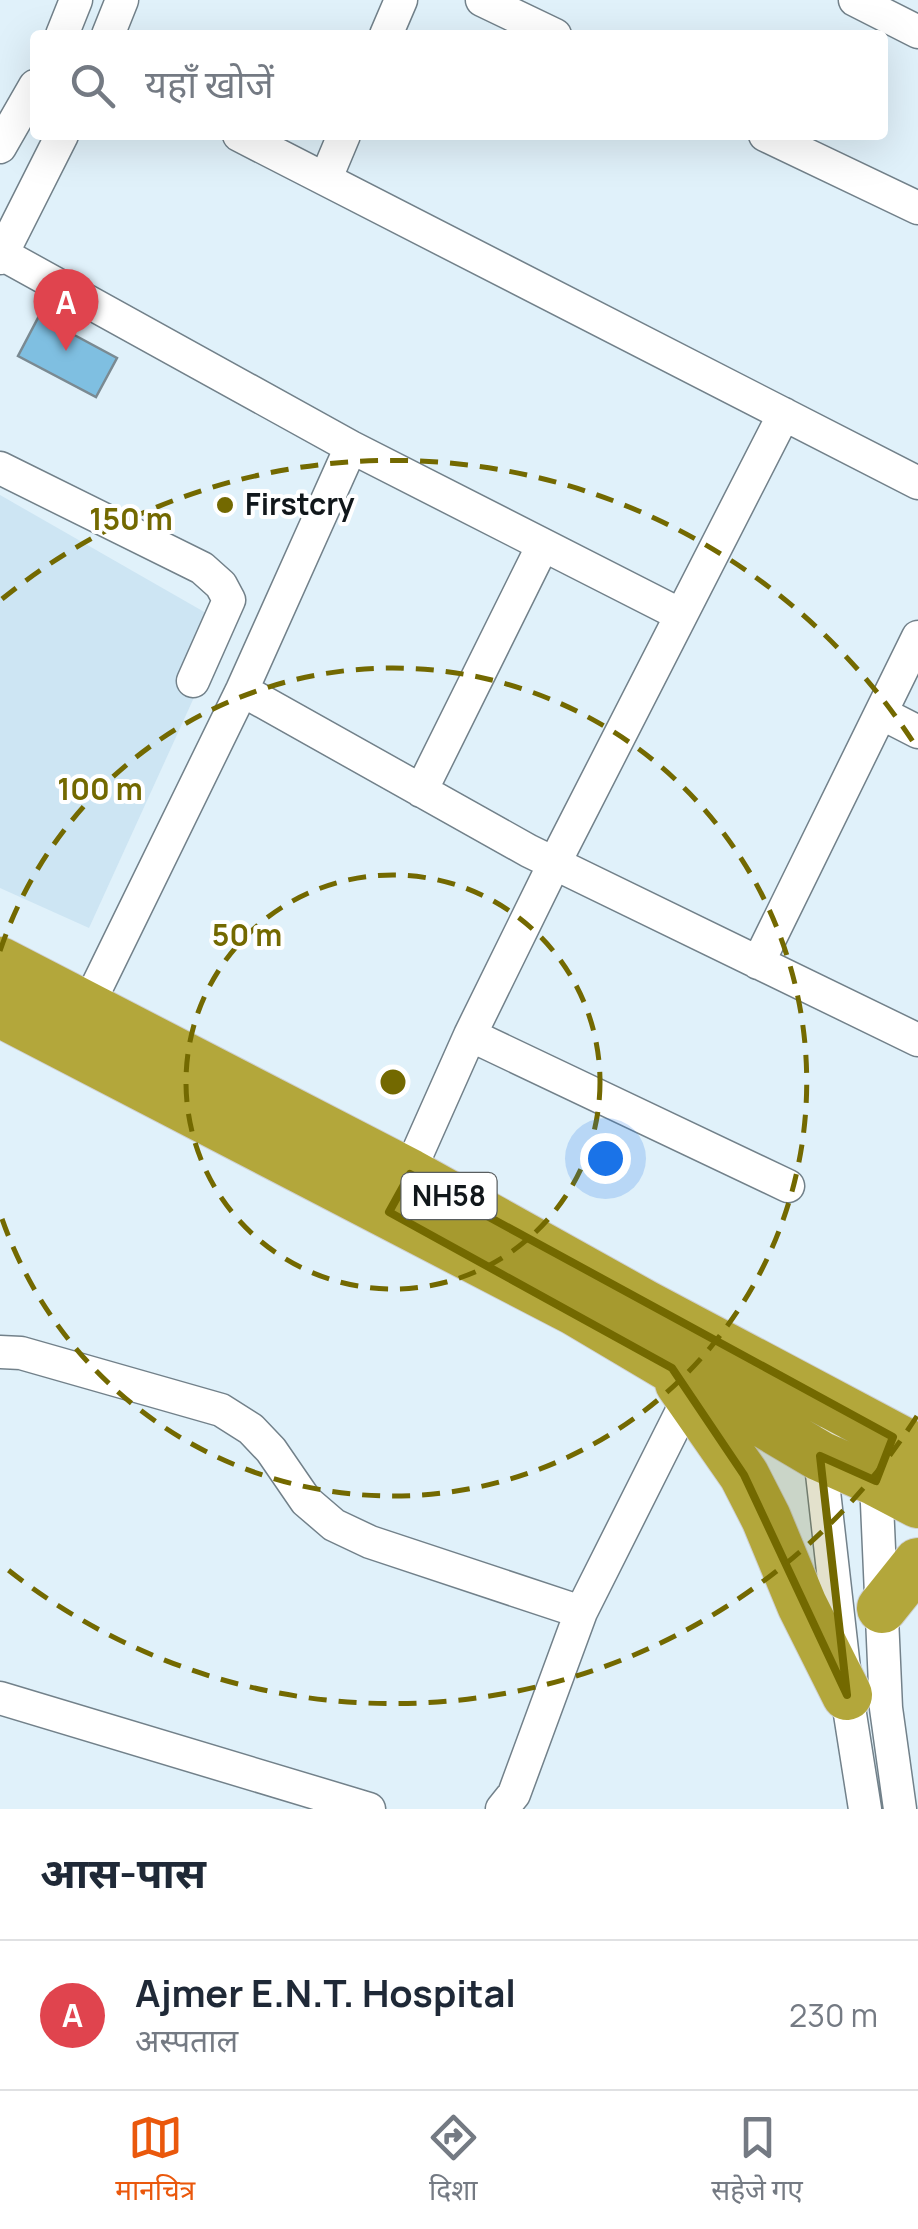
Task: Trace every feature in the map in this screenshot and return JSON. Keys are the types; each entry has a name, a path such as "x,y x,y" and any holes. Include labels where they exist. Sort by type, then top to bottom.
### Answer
{"highway":[{"name":"NH58","path":"0,962 87,1007 399,1193 680,1383 820,1456 901,1468"},
{"name":"NH58","path":"0,1012 645,1305 837,1409 901,1468"},
{"path":"645,1305 680,1383 744,1475 846,1695"},
{"path":"882,1608 918,1563"}],"street":[{"path":"64,30 76,0"},
{"path":"110,30 122,0"},
{"path":"388,30 401,0"},
{"path":"482,0 545,30"},
{"path":"855,0 918,32"},
{"path":"0,146 30,95"},
{"path":"59,140 1,256 350,447 681,615"},
{"path":"250,140 918,483"},
{"path":"326,178 342,140"},
{"path":"775,140 918,208"},
{"path":"399,1193 470,1035 554,864 784,414"},
{"path":"87,1007 242,690 350,447"},
{"path":"0,468 202,568 221,585 229,600 193,681"},
{"path":"421,791 543,545"},
{"path":"758,963 918,638"},
{"path":"242,690 554,864 918,1040"},
{"path":"881,713 918,732"},
{"path":"470,1035 788,1186"},
{"path":"0,1352 21,1353 221,1410 250,1428 271,1450 306,1502 334,1526 370,1542 581,1612"},
{"path":"502,1809 514,1794 581,1612 680,1383"},
{"path":"837,1409 820,1456 846,1695 865,1809"},
{"path":"900,1809 886,1708 882,1608 901,1468"},
{"path":"0,1698 369,1809"}],"highlighted area":[{"path":"410,1174 893,1437 876,1481 820,1456 847,1695 744,1475 672,1368 389,1212"}],"shaded area":[{"path":"0,495 227,625 89,928 0,888"}],"building":[{"path":"39,316 117,358 96,397 18,356"}],"place":[{"name":"Ajmer E.N.T. Hospital","path":"66,351"},
{"name":"Firstcry","path":"225,505"}]}
